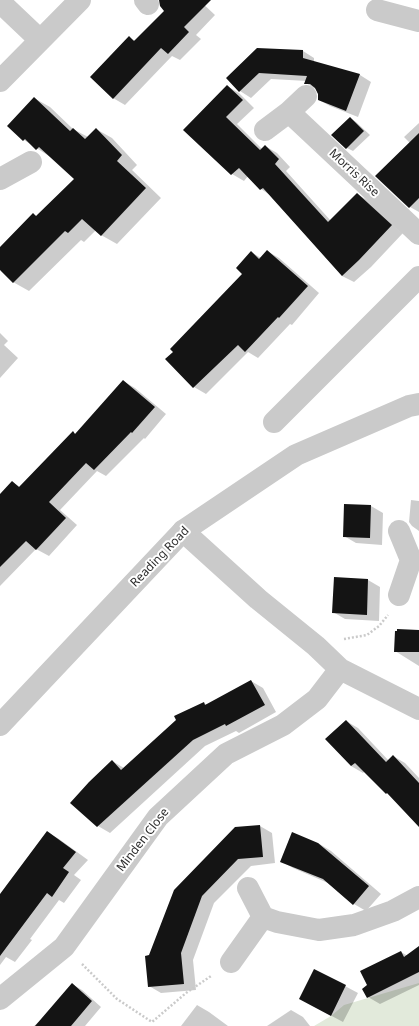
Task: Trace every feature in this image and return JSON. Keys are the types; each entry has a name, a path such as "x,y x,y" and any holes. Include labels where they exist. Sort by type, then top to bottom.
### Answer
{"street":[{"path":"0,81 80,0"},
{"path":"2,4 40,40"},
{"path":"377,10 419,21"},
{"path":"265,130 289,112 306,96"},
{"name":"Morris Rise","path":"289,112 419,234"},
{"path":"0,179 31,162"},
{"path":"274,422 419,277"},
{"name":"Reading Road","path":"0,725 183,530 296,455 408,406 419,404"},
{"path":"183,530 258,599 316,646 340,670 419,708"},
{"path":"399,531 415,560 399,595"},
{"name":"Minden Close","path":"0,999 64,947 158,816 226,754 282,725 317,698 340,670"},
{"path":"248,888 263,916 277,922 319,930 354,925 393,911 419,897"},
{"path":"230,962 263,916"}],"path":[{"path":"316,646 367,635 379,626 389,615 399,595"},
{"path":"64,947 117,999 152,1022 186,994 230,962"}],"green space":[{"path":"419,983 419,1026 314,1026 331,1016 344,1005"}],"building":[{"path":"159,0 211,0 184,27 189,32 168,54 161,48 113,99 90,77 129,36 134,41 164,11 160,6"},
{"path":"257,48 303,50 303,58 360,74 346,111 318,100 318,94 315,88 310,84 304,84 307,76 259,73 239,92 226,78"},
{"path":"227,85 243,100 226,117 260,150 265,145 279,159 275,164 328,222 357,193 392,225 342,276 263,188 260,190 239,168 231,175 183,130"},
{"path":"34,97 70,131 73,128 85,139 96,128 122,155 117,161 146,188 101,236 82,219 68,233 65,231 13,283 0,270 0,247 33,213 36,216 74,179 39,147 36,150 25,139 23,141 7,126"},
{"path":"350,117 364,131 346,149 331,135"},
{"path":"419,133 419,198 409,208 375,176"},
{"path":"267,250 308,286 245,352 238,345 193,388 165,359 173,352 170,349 242,274 236,268 251,251 259,259"},
{"path":"123,380 155,407 132,433 131,432 94,470 86,463 49,502 66,518 36,550 26,541 0,567 0,494 12,481 19,487 73,431 75,434"},
{"path":"344,504 371,505 370,538 343,537"},
{"path":"334,577 368,579 367,615 332,613"},
{"path":"397,629 419,630 419,652 394,652 395,631 397,631"},
{"path":"251,680 265,705 226,726 225,724 193,740 97,827 70,803 112,760 121,770 176,720 174,716 204,702 205,705"},
{"path":"346,720 386,762 393,755 419,783 419,827 387,793 386,794 355,763 351,766 325,739"},
{"path":"260,825 263,857 238,859 202,896 181,953 184,984 148,987 145,956 149,955 174,890 235,827"},
{"path":"47,831 76,852 63,868 69,872 52,897 47,893 0,956 0,894"},
{"path":"292,832 318,843 369,886 353,905 323,879 280,862"},
{"path":"419,946 419,972 367,998 362,989 367,985 360,971 401,951 404,957"},
{"path":"314,969 346,985 331,1016 299,999"},
{"path":"72,983 92,1001 71,1026 35,1026"}]}
